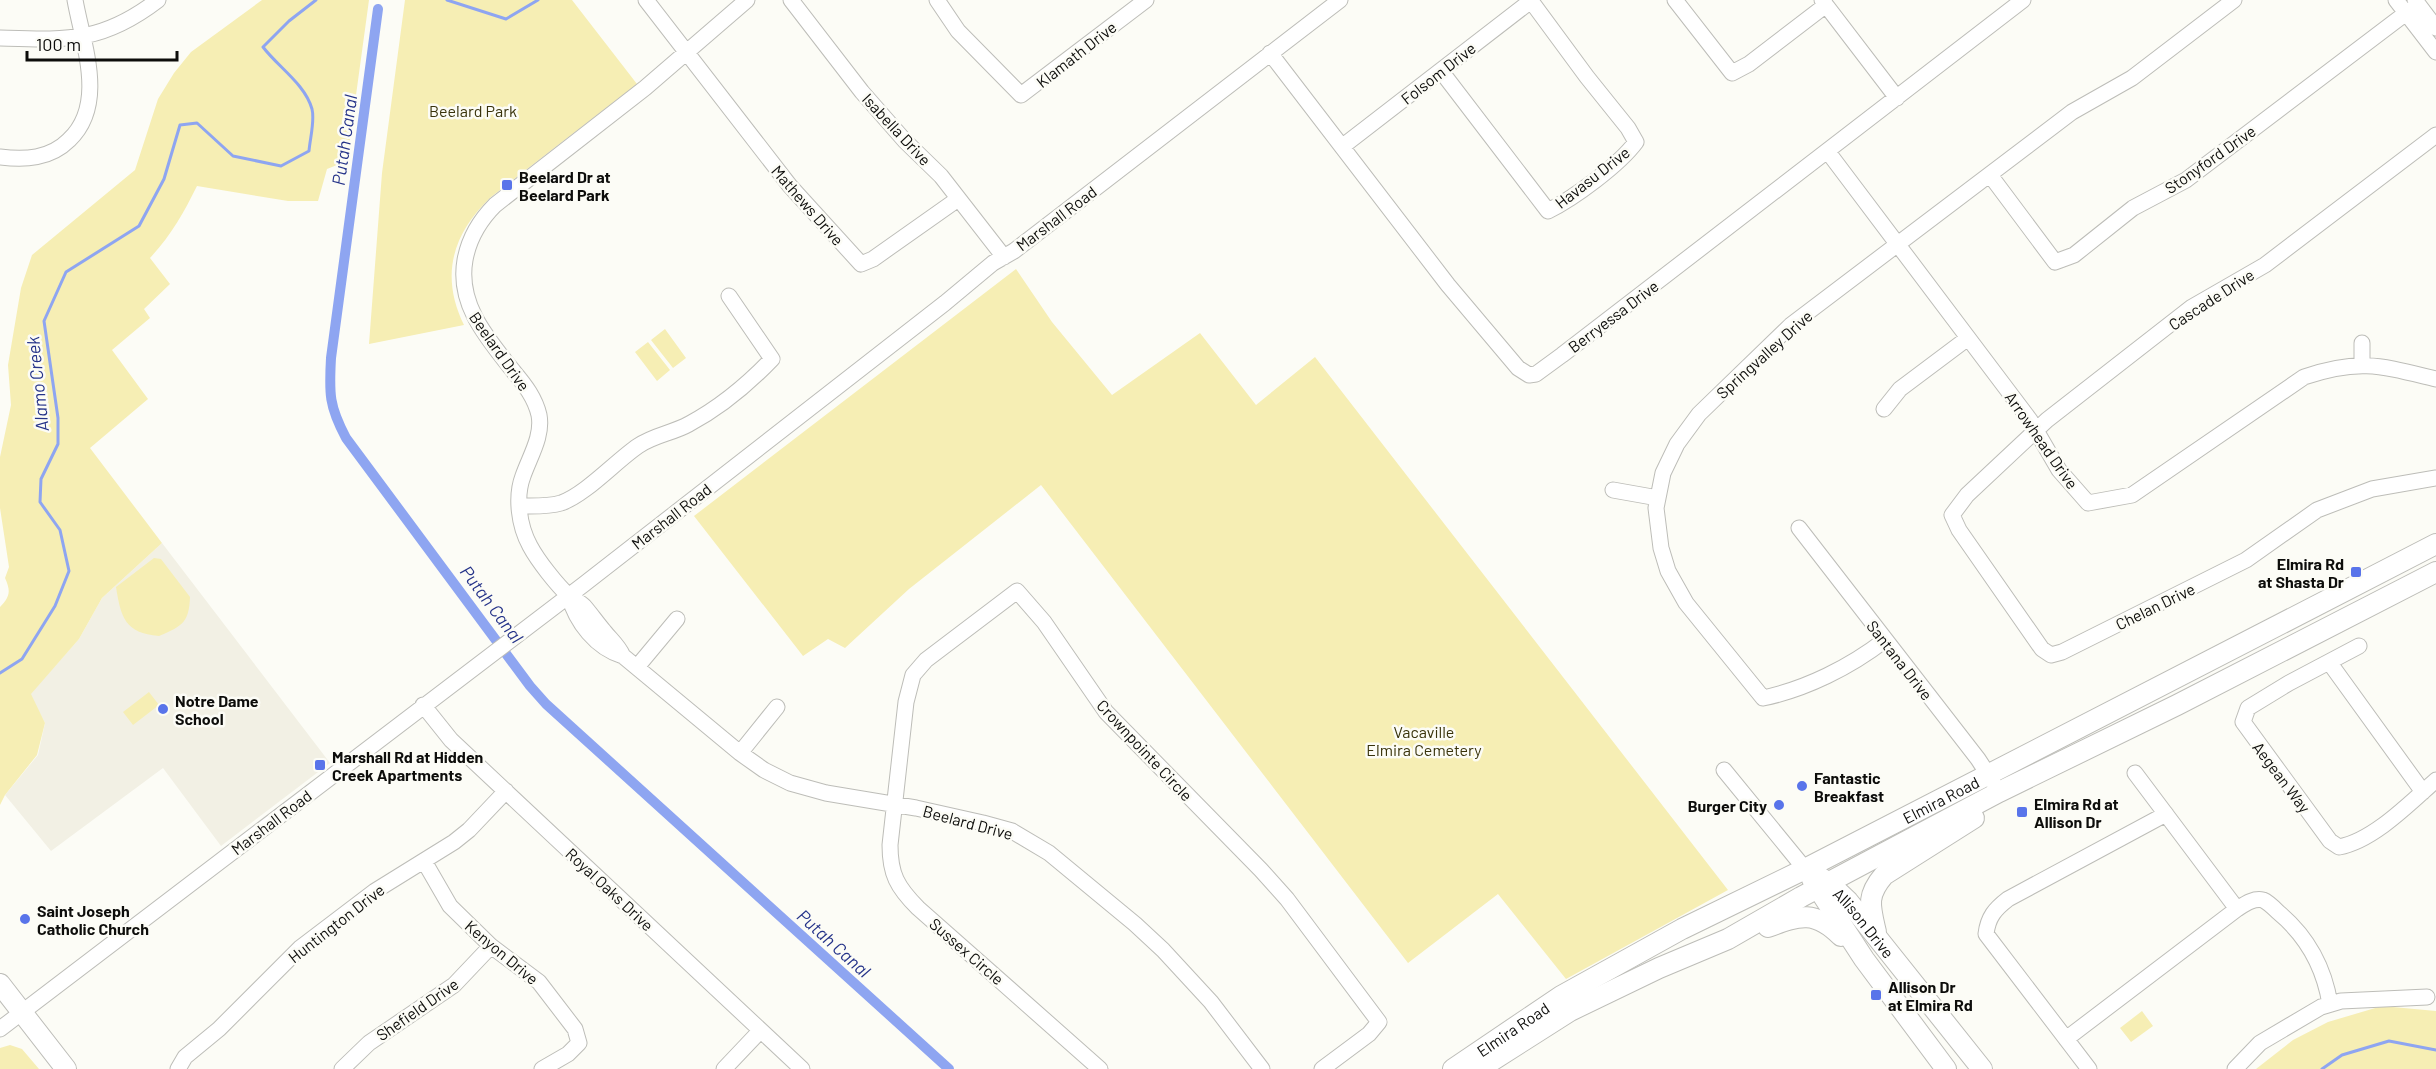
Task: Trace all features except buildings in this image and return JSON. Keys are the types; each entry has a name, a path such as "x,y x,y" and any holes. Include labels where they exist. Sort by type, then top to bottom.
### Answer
{"main road":[{"name":"Elmira Road","path":"1453,1069 1561,996 1682,929 1805,869 2436,544"},
{"name":"Elmira Road","path":"1479,1069 1570,1011 1667,964 1728,939 2005,790 2436,572"},
{"path":"1877,937 1870,904 1873,888 1884,875 1957,830 2005,790"},
{"name":"Allison Drive","path":"1805,869 1823,886 1848,901 1982,1069"},
{"name":"Allison Drive","path":"1823,886 1864,959 1946,1069"},
{"path":"1728,939 1791,918 1815,917 1834,928 1864,959"},
{"path":"0,984 66,1069"}],"street":[{"path":"0,157 30,159 46,155 63,146 77,133 86,118 90,102 90,86 75,0"},
{"path":"0,38 47,40 101,33 123,24 158,0"},
{"path":"646,0 686,52"},
{"name":"Beelard Drive","path":"747,0 638,94 495,205 480,222 469,245 464,264 464,281 470,309 480,327 528,389 539,416 538,436 522,479 519,506 522,527 530,547 569,596 583,605 617,644 623,656 740,753 764,770 790,783 826,793 950,815 1012,831 1048,853 1135,924 1163,950 1211,1002 1262,1069"},
{"name":"Isabella Drive","path":"791,0 862,92 905,141 941,176 1004,257"},
{"name":"Klamath Drive","path":"937,0 958,31 1021,95 1146,0"},
{"name":"Marshall Road","path":"0,1029 569,596 1004,257 1340,0"},
{"name":"Folsom Drive","path":"1343,146 1532,0"},
{"name":"Havasu Drive","path":"1441,71 1548,211 1565,202 1628,153 1635,142 1628,128 1587,77 1532,0"},
{"path":"1675,0 1732,73 1749,64 1824,3 1897,98"},
{"name":"Berryessa Drive","path":"1270,53 1449,285 1518,368 1529,375 1536,374 1553,362 2023,0"},
{"name":"Springvalley Drive","path":"1885,640 1856,660 1836,670 1783,694 1762,698 1686,603 1668,571 1661,548 1656,508 1663,473 1677,444 1699,414 1791,325 2072,112 2132,78 2234,0"},
{"path":"2396,0 2413,6 2436,28"},
{"path":"2413,6 2436,52"},
{"name":"Stonyford Drive","path":"1990,175 2055,262 2067,258 2074,255 2133,208 2186,180 2413,6"},
{"name":"Mathews Drive","path":"686,52 790,186 861,264 873,259 958,199"},
{"name":"Cascade Drive","path":"1967,495 2047,420 2192,307 2265,265 2436,135"},
{"name":"Arrowhead Drive","path":"1828,152 2037,430 2058,470 2088,503 2121,498 2143,489 2270,398 2304,377 2329,369 2362,364 2436,379"},
{"path":"519,506 560,503 573,496 639,445 659,435 687,426 704,416 761,370 772,359 729,296"},
{"path":"1884,409 1900,389 1968,338"},
{"path":"2362,344 2362,364"},
{"name":"Chelan Drive","path":"1967,495 1952,515 1959,530 2042,649 2051,656 2247,560 2296,523 2338,500 2372,489 2436,478"},
{"path":"1613,490 1658,498"},
{"name":"Santana Drive","path":"1800,528 1988,774 2005,790"},
{"name":"Crownpointe Circle","path":"896,805 906,702 913,675 926,660 1017,591 1044,622 1106,712 1274,884 1379,1022 1368,1035 1322,1069"},
{"path":"637,667 677,619"},
{"name":"Aegean Way","path":"2359,646 2248,708 2243,722 2330,841 2339,847 2351,845 2375,831 2436,780"},
{"path":"2329,662 2423,792"},
{"name":"Royal Oaks Drive","path":"423,705 451,740 802,1069"},
{"path":"740,753 777,707"},
{"name":"Allison Drive","path":"1724,770 1805,869"},
{"path":"2135,773 2237,909"},
{"name":"Huntington Drive","path":"178,1069 185,1057 219,1029 300,948 367,897 469,830 506,791"},
{"name":"Sussex Circle","path":"896,805 890,864 896,881 905,895 1100,1069"},
{"path":"2089,1069 1991,941 1986,933 1988,920 2008,899 2166,814"},
{"name":"Kenyon Drive","path":"424,861 450,906 491,946 539,982 575,1029 579,1043 568,1054 542,1069"},
{"path":"2066,1039 2252,900 2264,901 2289,921 2308,944 2326,982 2330,1004"},
{"name":"Shefield Drive","path":"342,1069 369,1043 454,985 491,946"},
{"path":"2235,1069 2260,1043 2330,1004 2341,1001 2427,997"},
{"path":"724,1069 760,1031"}],"shaded area":[{"name":"Notre Dame School","path":"162,543 330,763 221,846 163,768 51,851 5,795 38,755 45,723 30,694 79,639 102,598"}],"green space":[{"path":"262,0 369,0 347,161 327,169 318,201 288,201 197,186 165,241 150,258 170,284 144,309 150,318 112,350 148,399 90,448 162,543 102,598 79,639 31,694 45,723 37,755 5,795 0,805 0,607 8,594 5,578 9,567 0,508 0,457 11,405 8,365 21,288 32,255 135,170 158,99 174,73 191,52"},
{"name":"Beelard Park","path":"405,0 572,0 637,84 491,197 467,226 459,241 452,273 453,290 464,325 369,344 382,173"},
{"name":"Vacaville Elmira Cemetery","path":"1016,269 1052,322 1112,395 1200,333 1256,405 1315,357 1728,890 1566,979 1498,894 1408,963 1041,485 909,589 845,648 828,639 803,656 694,516"},
{"path":"665,329 686,358 673,368 651,340"},
{"path":"648,342 670,370 657,381 635,352"},
{"path":"154,558 161,559 190,597 188,612 183,622 159,636 139,631 127,622 120,607 116,587"},
{"path":"149,692 159,705 133,725 123,712"},
{"path":"2382,1006 2436,1011 2436,1069 2256,1069 2293,1040 2328,1022"},
{"path":"2142,1011 2153,1026 2131,1042 2120,1028"},
{"path":"10,1045 22,1049 39,1069 0,1069 0,1048"}],"waterway":[{"name":"Alamo Creek","path":"0,673 22,659 55,606 69,571 60,530 40,502 41,479 58,444 58,418 44,321 66,272 139,226 164,179 180,125 197,123 233,156 281,166 309,151 312,109 304,92 263,47 289,21 316,0"},
{"name":"Alamo Creek","path":"447,0 506,19 538,0"},
{"name":"Putah Canal","path":"378,9 331,358 331,400 346,438 530,686 546,704 949,1069"},
{"path":"2322,1069 2342,1055 2389,1041 2436,1050"}],"place":[{"name":"Beelard Dr at Beelard Park","path":"507,185"},
{"name":"Elmira Rd at Shasta Dr","path":"2356,572"},
{"name":"Notre Dame School","path":"163,709"},
{"name":"Marshall Rd at Hidden Creek Apartments","path":"320,765"},
{"name":"Fantastic Breakfast","path":"1802,786"},
{"name":"Burger City","path":"1779,805"},
{"name":"Elmira Rd at Allison Dr","path":"2022,812"},
{"name":"Saint Joseph Catholic Church","path":"25,919"},
{"name":"Allison Dr at Elmira Rd","path":"1876,995"}]}
